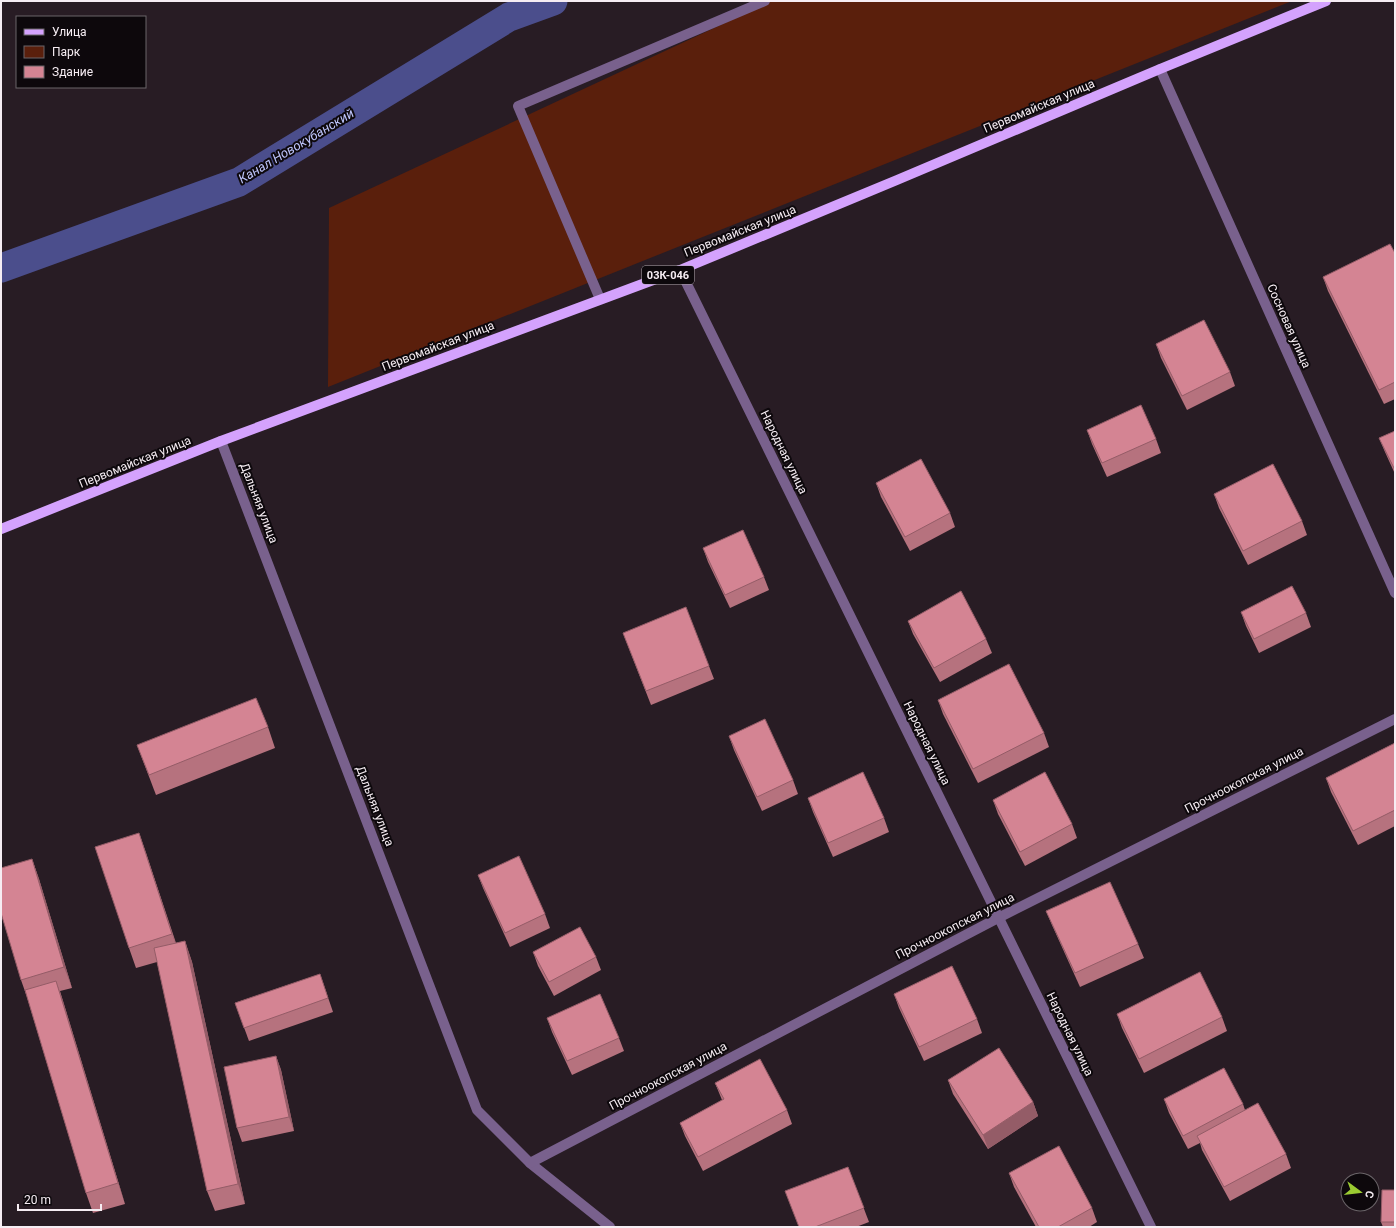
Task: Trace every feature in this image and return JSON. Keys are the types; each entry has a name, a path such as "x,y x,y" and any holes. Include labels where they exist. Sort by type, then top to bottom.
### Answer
{"main road":[{"name":"Первомайская улица","path":"1,529 221,441 680,270 1326,1"}],"street":[{"path":"600,299 518,106 766,1"},
{"name":"Сосновая улица","path":"1160,69 1395,593"},
{"name":"Народная улица","path":"680,270 1151,1227"},
{"name":"Дальняя улица","path":"221,441 477,1110 530,1162 610,1227"},
{"name":"Прочноокопская улица","path":"530,1162 998,918 1395,719"}],"green space":[{"path":"772,1 1292,1 328,387 329,208"}],"building":[{"path":"1390,244 1395,253 1395,382 1379,390 1323,277"},
{"path":"1204,320 1230,372 1182,396 1156,344"},
{"path":"1141,405 1156,439 1102,463 1087,430"},
{"path":"1395,431 1395,470 1379,438"},
{"path":"921,459 950,513 905,537 876,483"},
{"path":"1273,464 1302,521 1243,551 1214,494"},
{"path":"743,530 764,577 725,595 703,548"},
{"path":"1292,586 1306,613 1254,639 1241,612"},
{"path":"961,591 986,639 934,668 908,621"},
{"path":"686,607 709,666 646,691 623,633"},
{"path":"1009,664 1044,733 973,769 938,700"},
{"path":"256,698 268,727 149,775 137,745"},
{"path":"765,719 793,780 757,797 729,736"},
{"path":"1395,743 1395,810 1353,831 1326,778"},
{"path":"863,772 884,818 828,843 808,798"},
{"path":"1045,772 1072,824 1020,852 993,800"},
{"path":"139,833 172,934 129,948 95,847"},
{"path":"519,856 545,914 505,933 478,875"},
{"path":"32,859 64,967 21,980 1,913 1,868"},
{"path":"1110,882 1138,944 1075,973 1046,911"},
{"path":"580,927 596,957 549,982 533,952"},
{"path":"185,941 238,1184 207,1191 154,948"},
{"path":"952,966 977,1019 919,1047 894,994"},
{"path":"1200,972 1222,1017 1139,1059 1117,1014"},
{"path":"320,974 328,998 244,1028 235,1003"},
{"path":"56,981 118,1183 86,1193 25,990"},
{"path":"600,994 619,1038 567,1061 547,1018"},
{"path":"999,1048 1033,1102 983,1135 948,1080"},
{"path":"276,1056 289,1117 237,1128 224,1067"},
{"path":"760,1059 787,1110 698,1157 680,1123 724,1099 715,1083"},
{"path":"1224,1068 1243,1104 1183,1136 1164,1099"},
{"path":"1258,1103 1286,1154 1224,1187 1197,1136"},
{"path":"1059,1146 1092,1208 1058,1227 1039,1227 1009,1173"},
{"path":"848,1167 864,1208 815,1227 799,1227 785,1191"},
{"path":"1382,1190 1395,1190 1395,1222 1381,1222"}],"waterway":[{"name":"Канал Новокубанский","path":"1,268 239,182 509,17 553,1"}]}
